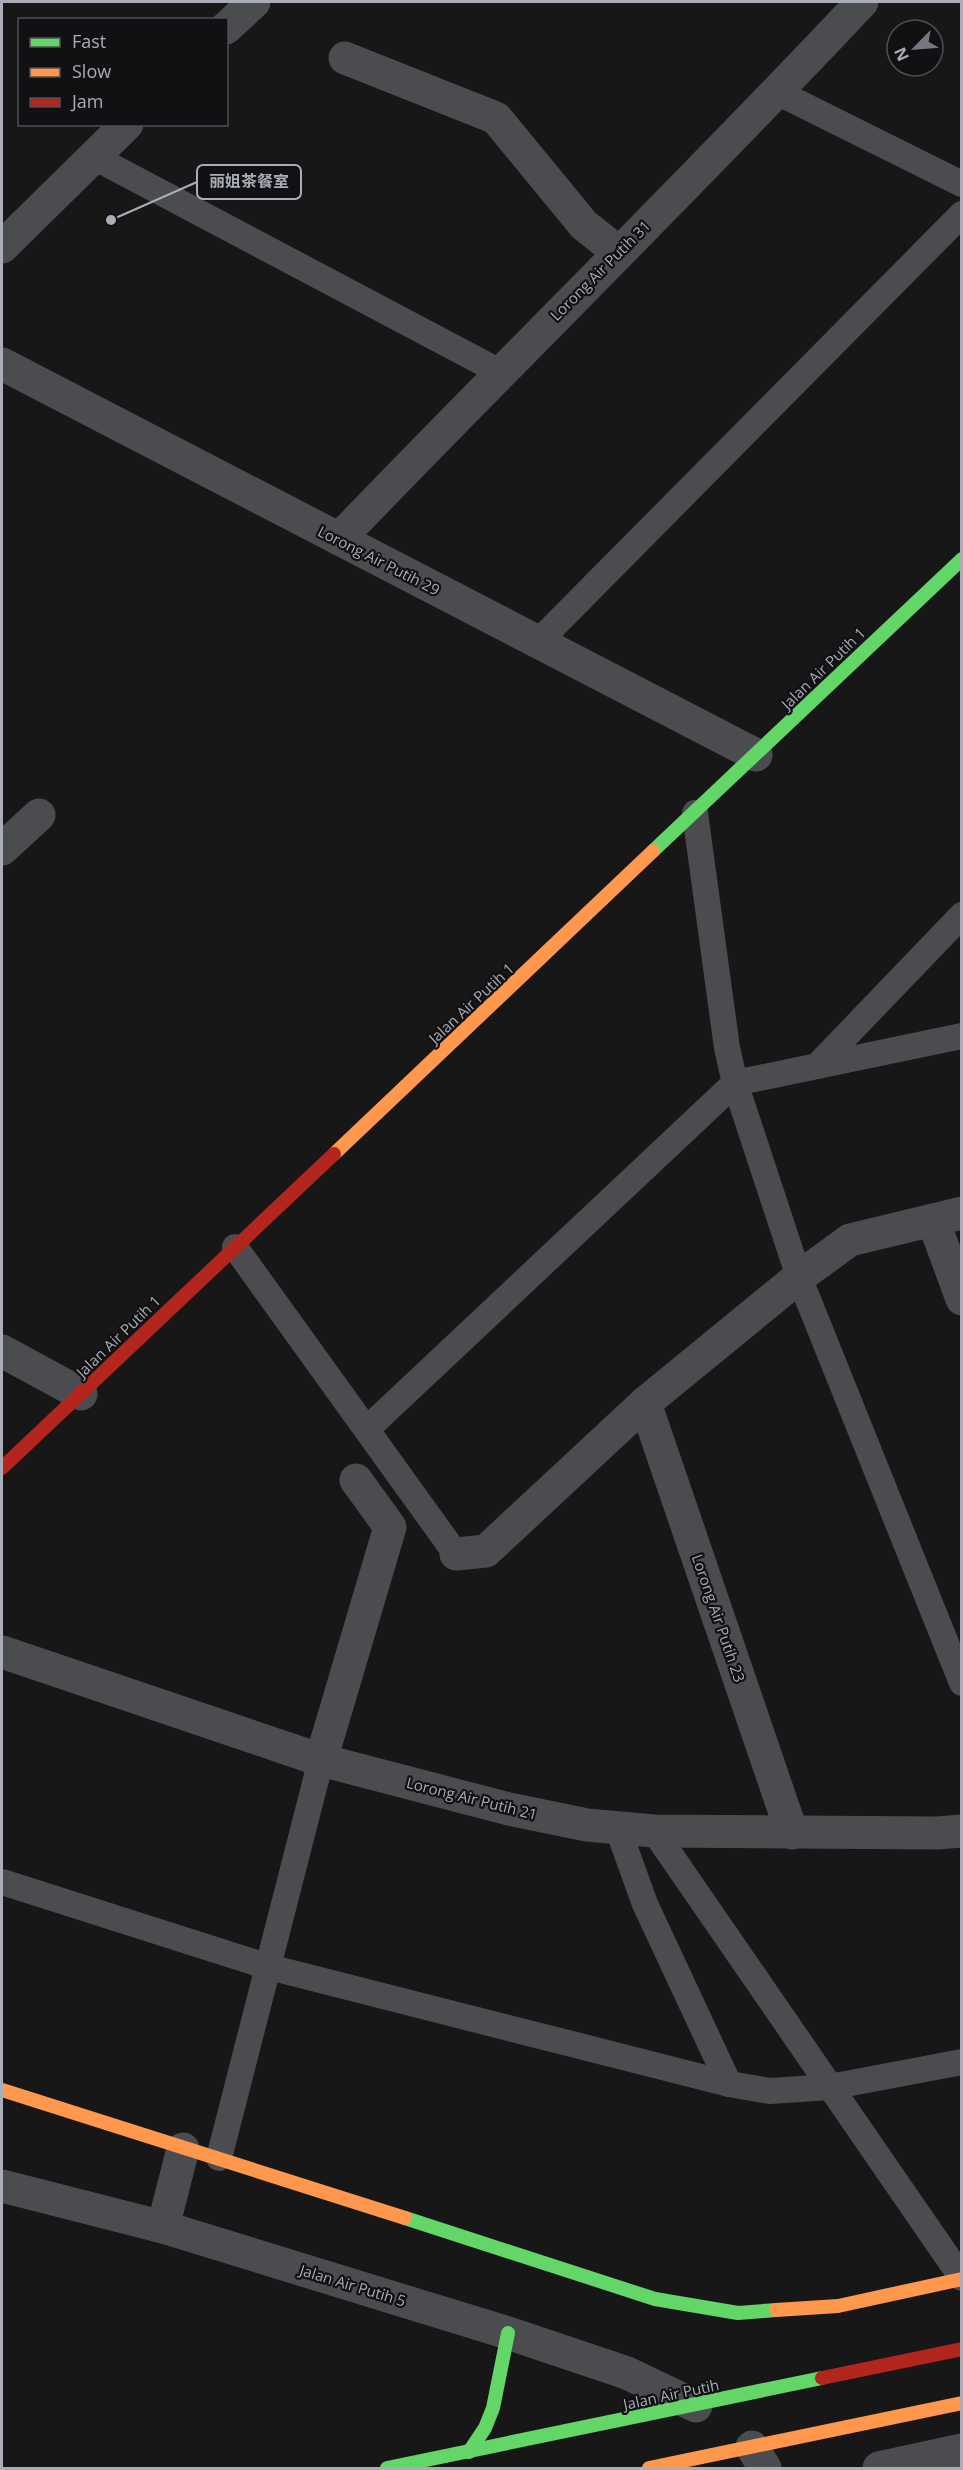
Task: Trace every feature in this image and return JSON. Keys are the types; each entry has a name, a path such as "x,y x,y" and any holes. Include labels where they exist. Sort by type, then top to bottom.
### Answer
{"street":[{"path":"228,26 254,2"},
{"name":"Lorong Air Putih 31","path":"339,539 500,372 777,92 862,2"},
{"path":"345,58 496,118 584,225 618,252"},
{"path":"2,247 125,126"},
{"name":"Lorong Air Putih 29","path":"2,364 756,755"},
{"name":"Jalan Air Putih 1","path":"2,1468 962,559"},
{"path":"2,849 39,815"},
{"path":"456,1554 486,1551 645,1403 800,1276 850,1240 947,1216 962,1299"},
{"path":"2,1351 81,1394"},
{"name":"Lorong Air Putih 23","path":"645,1403 792,1833"},
{"path":"321,1760 390,1527 356,1480"},
{"name":"Lorong Air Putih 21","path":"2,1652 321,1760 509,1809 587,1825 654,1832 962,1832"},
{"path":"2,2090 655,2299 738,2313 838,2306 962,2278"},
{"path":"163,2227 183,2149"},
{"name":"Jalan Air Putih 5","path":"2,2186 163,2227 508,2333 627,2373 701,2409"},
{"path":"469,2452 485,2428 493,2408 508,2333"},
{"name":"Jalan Air Putih","path":"387,2469 701,2409 962,2349"},
{"path":"649,2469 750,2450 962,2403"},
{"path":"879,2469 962,2450"}],"lane":[{"path":"777,92 962,184"},
{"path":"93,157 500,372"},
{"path":"538,642 962,214"},
{"path":"695,813 727,1048 735,1083 800,1276 962,1683"},
{"path":"817,1066 962,915"},
{"path":"367,1429 735,1083 962,1036"},
{"path":"235,1247 456,1554"},
{"path":"219,2158 321,1760"},
{"path":"618,1829 645,1904 729,2084"},
{"path":"654,1832 962,2278"},
{"path":"2,1882 269,1967 729,2084 770,2091 830,2087 962,2062"}],"traffic: fast":[{"path":"653,851 962,559"},
{"path":"405,2218 655,2299 738,2313 776,2310"},
{"path":"469,2452 485,2428 493,2408 508,2333"},
{"path":"387,2468 822,2378"}],"traffic: slow":[{"path":"334,1154 653,851"},
{"path":"2,2090 405,2218"},
{"path":"776,2310 838,2306 962,2279"},
{"path":"649,2468 962,2403"}],"traffic: jam":[{"path":"2,1468 334,1154"},
{"path":"822,2378 962,2349"}],"place":[{"name":"丽姐茶餐室","path":"111,220"}]}
